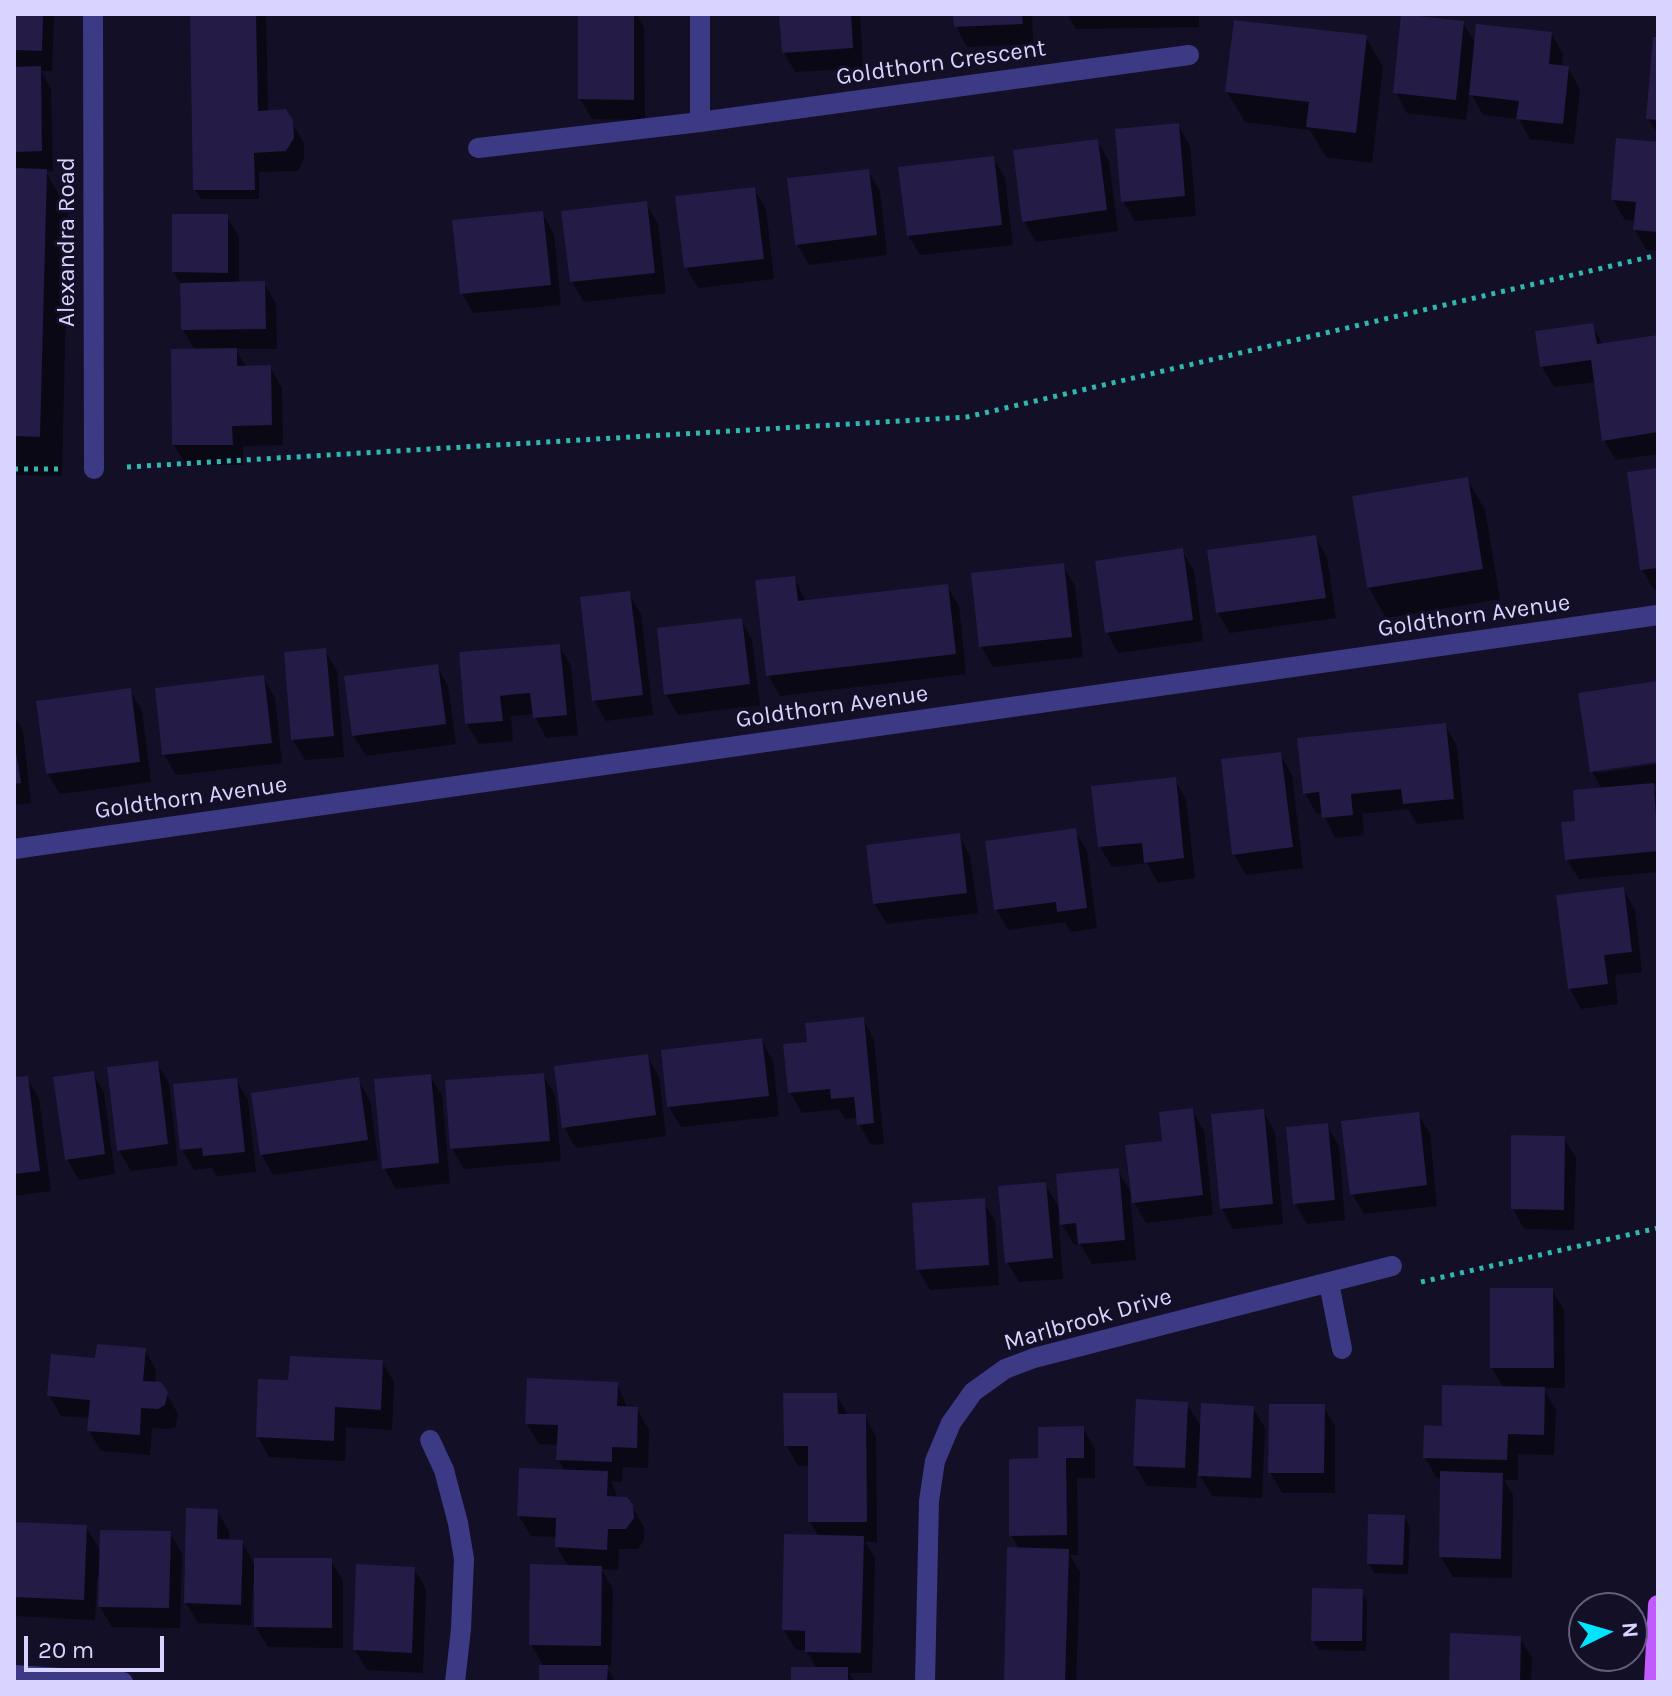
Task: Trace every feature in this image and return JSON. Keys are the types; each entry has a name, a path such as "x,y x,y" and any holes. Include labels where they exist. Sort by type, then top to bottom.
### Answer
{"main road":[{"path":"1654,1682 1658,1605"}],"street":[{"name":"Alexandra Road","path":"93,14 94,469"},
{"path":"700,14 700,122"},
{"name":"Goldthorn Crescent","path":"478,148 700,122 1189,55"},
{"name":"Goldthorn Avenue","path":"14,849 1658,615"},
{"name":"Marlbrook Drive","path":"925,1682 929,1501 935,1461 951,1423 973,1392 1005,1369 1034,1358 1392,1266"},
{"path":"1329,1283 1342,1349"},
{"path":"430,1440 444,1470 464,1559 455,1682"},
{"path":"14,1675 123,1682"}],"path":[{"path":"14,469 94,469 967,417 1658,255"},
{"path":"1392,1266 1420,1282 1658,1228"}],"building":[{"path":"14,14 43,14 42,51 14,50"},
{"path":"190,14 256,14 258,111 286,109 293,120 294,138 286,151 254,153 255,190 193,190"},
{"path":"578,14 634,14 634,100 578,99"},
{"path":"779,14 851,14 853,48 782,53"},
{"path":"953,14 1022,14 1023,24 954,27"},
{"path":"1401,14 1464,21 1456,100 1393,93"},
{"path":"1234,20 1367,35 1356,133 1306,127 1309,102 1225,92"},
{"path":"1476,24 1552,32 1549,64 1569,66 1563,124 1516,119 1519,101 1469,95"},
{"path":"1653,37 1658,37 1658,120 1646,119"},
{"path":"41,66 42,151 14,152 14,67"},
{"path":"1179,123 1185,196 1121,202 1115,129"},
{"path":"1616,138 1658,142 1658,232 1633,230 1636,202 1611,200"},
{"path":"1098,139 1107,210 1022,222 1013,150"},
{"path":"994,156 1002,225 907,236 898,167"},
{"path":"14,168 47,169 40,437 14,436"},
{"path":"869,169 877,235 795,245 787,178"},
{"path":"755,187 764,259 684,268 675,196"},
{"path":"647,201 655,273 570,282 561,211"},
{"path":"543,211 551,285 460,294 452,220"},
{"path":"172,214 228,214 228,273 172,272"},
{"path":"265,281 266,329 181,330 180,283"},
{"path":"1593,323 1597,344 1658,335 1658,432 1602,441 1591,360 1540,367 1535,331"},
{"path":"237,348 237,366 271,365 272,425 232,426 233,445 172,445 171,349"},
{"path":"1658,468 1658,568 1640,570 1627,472"},
{"path":"1468,477 1483,569 1367,588 1352,496"},
{"path":"1316,535 1326,598 1216,613 1207,550"},
{"path":"1183,548 1193,620 1105,633 1095,561"},
{"path":"1064,563 1072,637 979,647 971,573"},
{"path":"795,576 798,601 948,584 956,654 766,676 755,580"},
{"path":"630,591 643,695 592,701 580,597"},
{"path":"742,618 750,684 664,695 657,628"},
{"path":"560,644 567,715 533,718 530,693 517,694 500,696 503,721 465,724 459,652"},
{"path":"326,648 334,736 291,740 284,652"},
{"path":"438,664 446,724 352,736 344,676"},
{"path":"264,675 272,743 162,755 155,688"},
{"path":"1657,681 1658,762 1590,772 1578,693"},
{"path":"131,688 140,762 46,774 36,701"},
{"path":"1446,723 1454,799 1403,804 1401,789 1351,794 1353,815 1322,818 1319,792 1303,794 1297,738"},
{"path":"14,741 21,783 14,784"},
{"path":"1281,752 1293,847 1232,855 1221,759"},
{"path":"1176,777 1184,858 1144,863 1142,843 1098,847 1091,786"},
{"path":"1654,783 1658,851 1565,860 1561,822 1575,821 1573,790"},
{"path":"1076,828 1087,908 1057,912 1056,902 994,910 985,841"},
{"path":"960,833 967,893 873,904 866,845"},
{"path":"1624,887 1632,952 1604,955 1608,984 1568,989 1556,895"},
{"path":"864,1017 874,1123 857,1125 854,1097 831,1099 830,1089 788,1093 783,1044 807,1042 805,1023"},
{"path":"762,1038 769,1096 667,1107 661,1050"},
{"path":"648,1054 656,1115 562,1128 554,1066"},
{"path":"158,1061 168,1144 117,1151 107,1067"},
{"path":"94,1071 105,1154 65,1160 53,1077"},
{"path":"544,1073 550,1141 450,1149 445,1080"},
{"path":"431,1074 439,1163 382,1169 374,1079"},
{"path":"28,1076 40,1171 14,1174 14,1077"},
{"path":"359,1077 368,1140 260,1155 251,1093"},
{"path":"237,1078 245,1152 203,1156 202,1148 180,1150 173,1084"},
{"path":"1193,1108 1203,1195 1132,1203 1125,1145 1162,1141 1159,1112"},
{"path":"1264,1109 1273,1204 1220,1209 1211,1114"},
{"path":"1419,1112 1427,1185 1350,1195 1341,1121"},
{"path":"1328,1123 1335,1200 1293,1204 1286,1127"},
{"path":"1511,1135 1565,1136 1564,1210 1511,1209"},
{"path":"1119,1168 1125,1240 1078,1244 1076,1223 1060,1225 1056,1174"},
{"path":"1046,1182 1053,1258 1005,1263 998,1186"},
{"path":"985,1198 989,1265 916,1270 912,1203"},
{"path":"1490,1288 1553,1288 1554,1368 1490,1368"},
{"path":"97,1344 146,1348 143,1381 161,1382 168,1392 165,1405 158,1409 141,1408 140,1435 87,1431 90,1400 47,1396 51,1354 95,1358"},
{"path":"290,1356 383,1360 381,1410 335,1407 334,1441 256,1437 258,1379 288,1380"},
{"path":"527,1378 618,1382 617,1406 638,1407 637,1448 612,1447 612,1462 556,1460 558,1425 525,1424"},
{"path":"1442,1385 1545,1387 1544,1435 1508,1434 1507,1460 1423,1458 1424,1425 1442,1426"},
{"path":"783,1393 837,1393 838,1414 866,1414 867,1522 808,1522 808,1446 784,1446"},
{"path":"1136,1399 1188,1402 1185,1468 1133,1466"},
{"path":"1201,1403 1254,1406 1251,1478 1198,1476"},
{"path":"1269,1404 1325,1404 1324,1473 1268,1473"},
{"path":"1084,1426 1084,1458 1066,1458 1067,1535 1009,1536 1009,1459 1038,1458 1038,1427"},
{"path":"519,1468 608,1471 607,1496 627,1497 633,1505 634,1518 626,1529 608,1529 607,1550 555,1547 556,1518 517,1516"},
{"path":"1440,1471 1503,1473 1501,1559 1439,1557"},
{"path":"186,1508 218,1509 217,1539 243,1540 241,1605 184,1603"},
{"path":"1368,1514 1405,1515 1403,1565 1367,1564"},
{"path":"14,1522 87,1525 84,1600 14,1597"},
{"path":"100,1530 171,1531 169,1608 98,1607"},
{"path":"784,1534 864,1536 861,1653 805,1652 805,1631 782,1630"},
{"path":"1007,1547 1069,1549 1065,1682 1004,1682"},
{"path":"254,1558 332,1558 332,1628 254,1627"},
{"path":"356,1564 415,1567 412,1653 353,1650"},
{"path":"530,1564 602,1566 601,1646 529,1645"},
{"path":"1312,1588 1363,1589 1362,1641 1311,1641"},
{"path":"1450,1633 1521,1636 1520,1682 1449,1682"},
{"path":"539,1665 608,1665 607,1682 539,1682"},
{"path":"791,1667 848,1667 848,1682 791,1682"}]}
